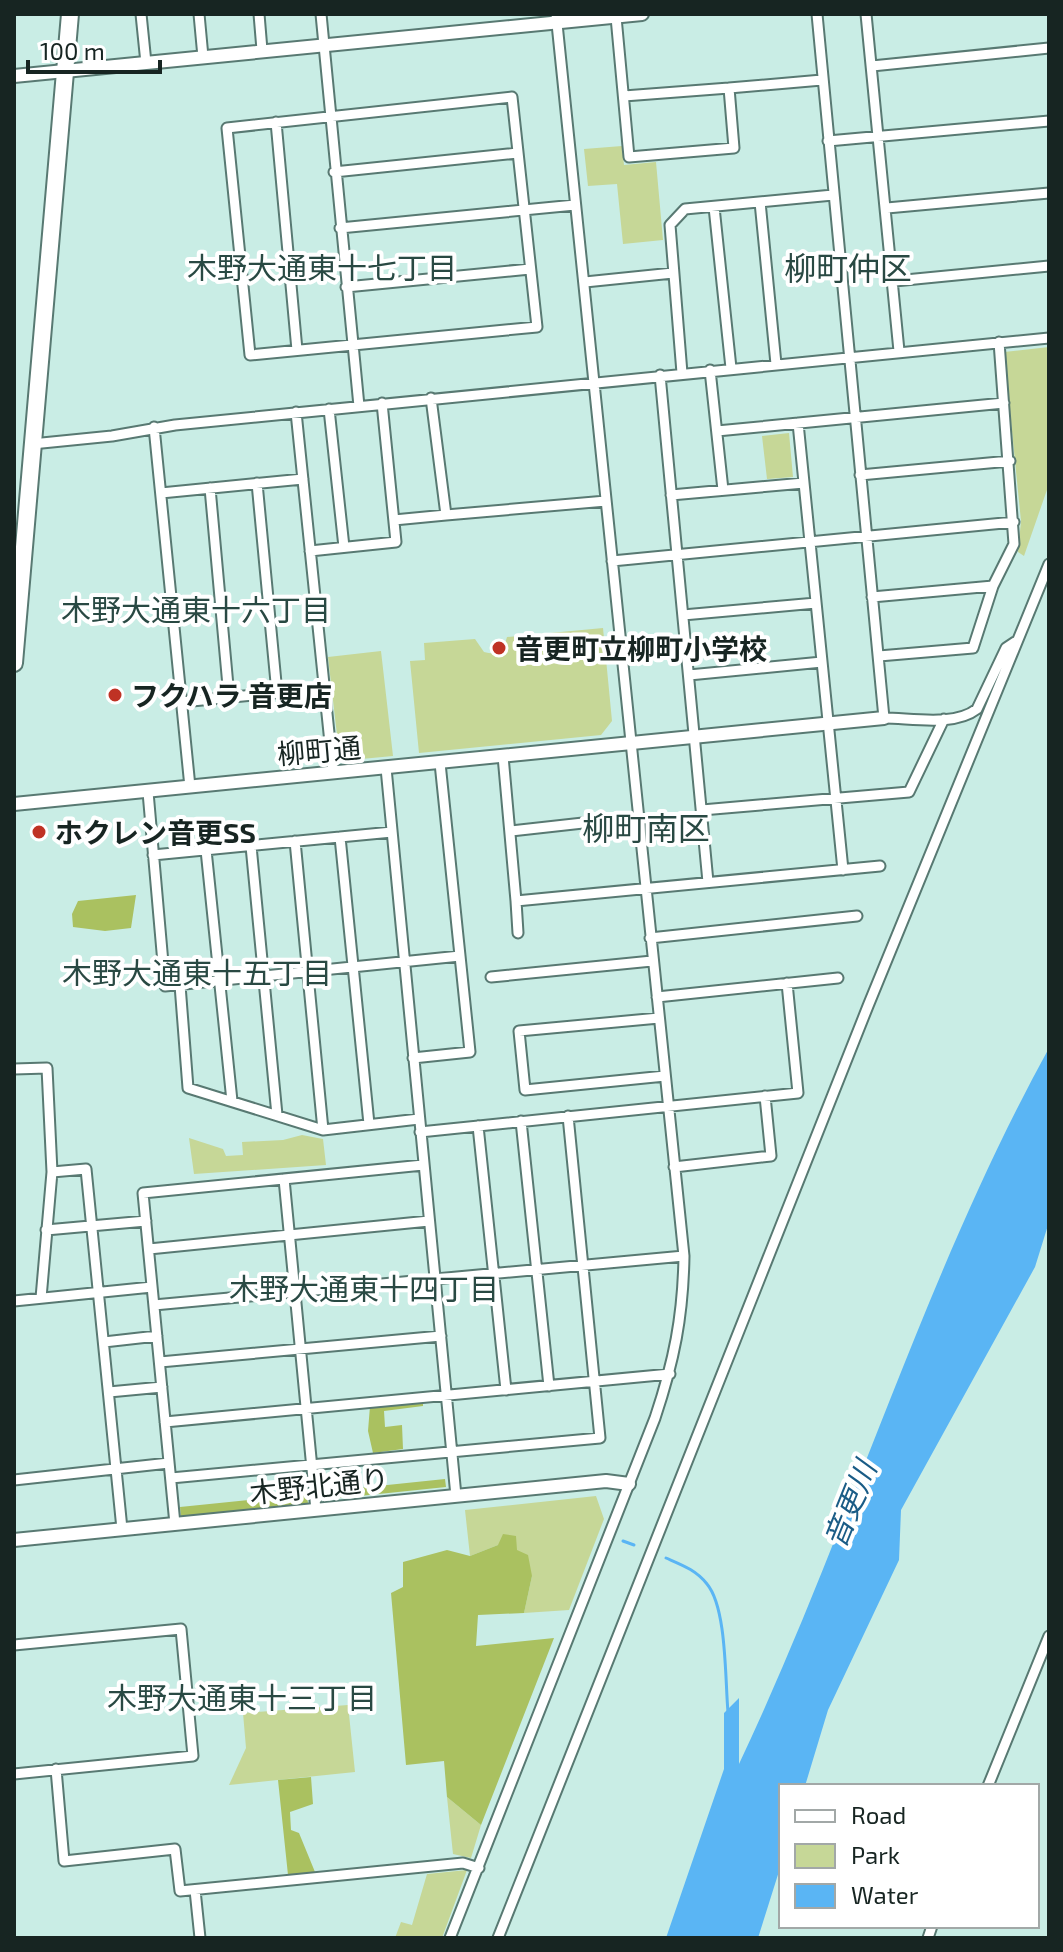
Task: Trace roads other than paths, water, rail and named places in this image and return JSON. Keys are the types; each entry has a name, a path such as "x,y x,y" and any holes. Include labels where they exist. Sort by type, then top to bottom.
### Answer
{"highway":[{"path":"14,663 70,14"}],"street":[{"path":"141,14 146,63"},
{"path":"199,14 203,57"},
{"path":"259,14 262,50"},
{"path":"321,14 359,406"},
{"path":"14,76 557,18 642,14"},
{"path":"817,14 884,718 944,719 970,714 977,709 1006,648 1017,640"},
{"path":"866,14 895,281 899,351"},
{"path":"616,17 629,157 734,148 729,88"},
{"path":"450,1938 670,1374 683,1304 684,1256 557,18"},
{"path":"872,66 1049,48"},
{"path":"624,96 822,80"},
{"path":"512,97 537,327 250,355 227,128 329,117 512,97"},
{"path":"828,141 1049,121"},
{"path":"276,122 297,350"},
{"path":"334,172 518,153"},
{"path":"887,208 1049,193"},
{"path":"682,373 670,225 685,209 833,195"},
{"path":"760,202 776,364"},
{"path":"340,228 575,205"},
{"path":"714,207 731,368"},
{"path":"895,281 1049,266"},
{"path":"346,287 530,269"},
{"path":"585,282 673,273"},
{"path":"32,444 112,436 154,427 382,403 1049,338"},
{"path":"879,656 973,648 993,586 1014,544 999,342"},
{"path":"710,370 723,490"},
{"path":"660,375 708,882"},
{"path":"431,398 446,515"},
{"path":"310,551 396,542 382,403"},
{"path":"717,431 1004,403"},
{"path":"329,409 344,547"},
{"path":"296,412 333,772"},
{"path":"798,423 843,870"},
{"path":"154,427 190,787"},
{"path":"860,475 1010,461"},
{"path":"161,493 303,479"},
{"path":"257,483 277,693"},
{"path":"671,495 804,483"},
{"path":"210,488 229,697"},
{"path":"394,520 606,501"},
{"path":"612,561 1014,522"},
{"path":"498,1938 1049,564"},
{"path":"872,597 993,586"},
{"path":"683,615 816,603"},
{"path":"689,675 822,662"},
{"path":"182,702 324,688"},
{"name":"柳町通","path":"14,804 884,718"},
{"path":"702,810 909,792 944,719"},
{"path":"503,756 518,933"},
{"path":"413,1058 470,1052 440,763"},
{"path":"386,768 456,1496"},
{"path":"148,792 165,986 460,956"},
{"path":"511,831 637,817"},
{"path":"153,855 392,832"},
{"path":"340,837 369,1124"},
{"path":"295,841 323,1130"},
{"path":"251,846 277,1115"},
{"path":"206,850 232,1101"},
{"path":"516,901 880,866"},
{"path":"650,938 857,916"},
{"path":"491,977 652,961"},
{"path":"657,997 838,978"},
{"path":"420,1132 798,1093 787,983"},
{"path":"180,985 188,1088 323,1130 419,1119"},
{"path":"659,1018 519,1031 525,1090 665,1076"},
{"path":"14,1069 47,1068 52,1172 41,1298"},
{"path":"674,1167 771,1156 765,1096"},
{"path":"171,1478 600,1438 568,1116"},
{"path":"521,1121 549,1386"},
{"path":"478,1126 506,1390"},
{"path":"175,1524 143,1193 423,1165"},
{"path":"52,1172 86,1169 122,1529"},
{"path":"284,1179 316,1510"},
{"path":"46,1230 146,1221"},
{"path":"149,1249 429,1221"},
{"path":"154,1305 684,1256"},
{"path":"14,1301 152,1287"},
{"path":"104,1342 157,1336"},
{"path":"160,1362 441,1336"},
{"path":"165,1422 670,1374"},
{"path":"109,1392 162,1387"},
{"path":"14,1480 169,1463"},
{"name":"木野北通り","path":"14,1540 606,1481 629,1484"},
{"path":"14,1645 181,1629 193,1756 14,1774"},
{"path":"989,1784 1049,1636"},
{"path":"56,1769 64,1861 175,1849 180,1891 463,1863 479,1868"},
{"path":"195,1890 200,1938"}],"water":[{"path":"1049,1048 1049,1222 1035,1267 901,1510 899,1560 828,1710 806,1784 779,1784 779,1871 758,1938 666,1938 724,1769 724,1713 739,1698 739,1764 817,1585 925,1313 1004,1135"}],"waterway":[{"path":"623,1541 634,1545"},
{"path":"666,1558 698,1575 714,1595 722,1627 728,1712"}],"place":[{"name":"音更町立柳町小学校","path":"499,648"},
{"name":"フクハラ 音更店","path":"115,695"},
{"name":"ホクレン音更SS","path":"39,832"}],"district":[{"name":"木野大通東十七丁目","path":"322,267"},
{"name":"柳町仲区","path":"848,267"},
{"name":"木野大通東十六丁目","path":"196,609"},
{"name":"柳町南区","path":"646,827"},
{"name":"木野大通東十五丁目","path":"197,972"},
{"name":"木野大通東十四丁目","path":"364,1288"},
{"name":"木野大通東十三丁目","path":"242,1697"}],"water label":[{"name":"音更川","path":"849,1504"}]}
